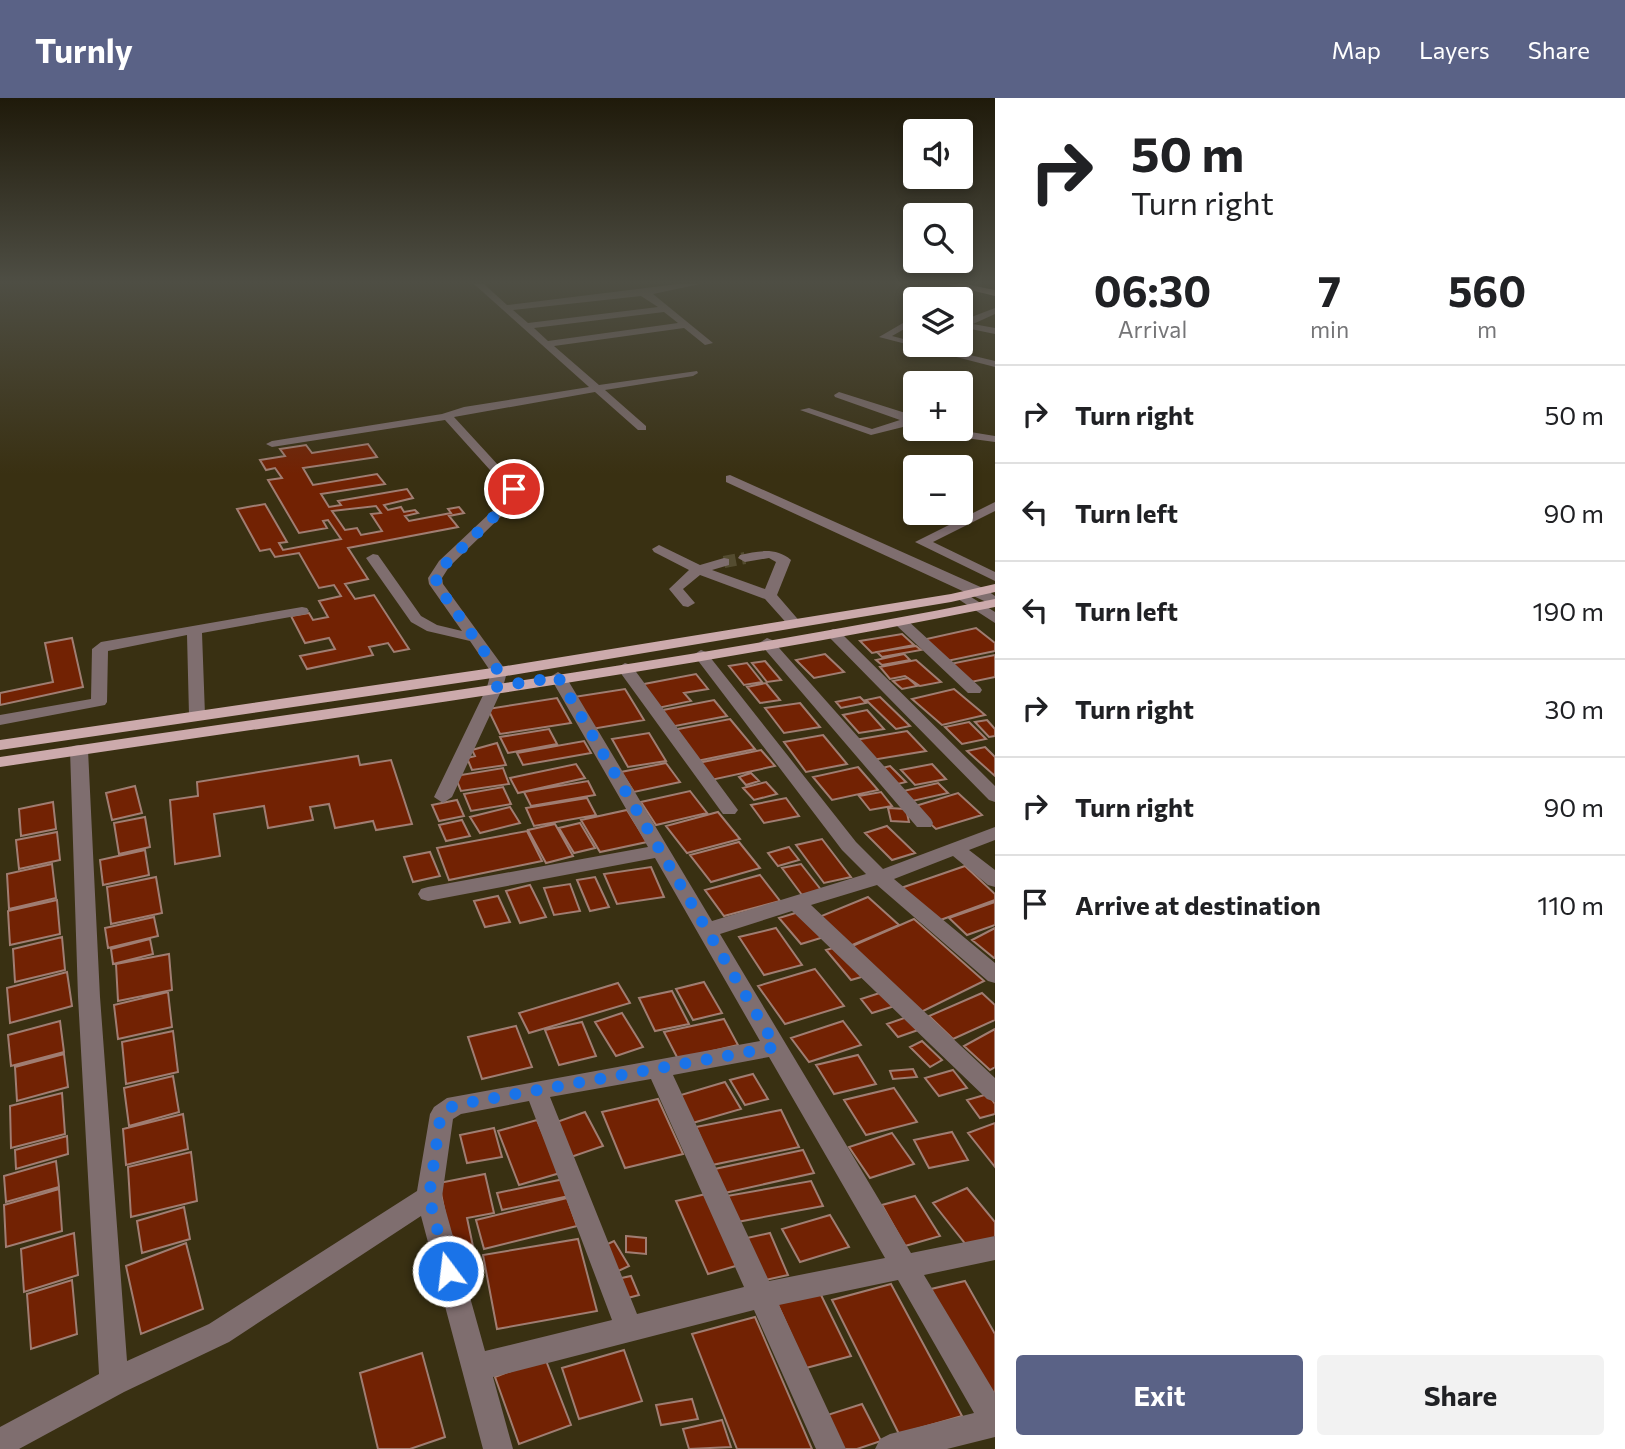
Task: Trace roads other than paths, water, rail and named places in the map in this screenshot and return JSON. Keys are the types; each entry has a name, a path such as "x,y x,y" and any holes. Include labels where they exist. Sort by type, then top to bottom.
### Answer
{"main road":[{"path":"0,762 497,679 963,596 989,598"},
{"path":"0,745 197,715 497,679 558,677 901,622 989,598"}],"street":[{"path":"548,347 642,428"},
{"path":"965,357 995,364"},
{"path":"272,444 448,416 464,410 594,387 693,373"},
{"path":"839,395 903,417"},
{"path":"804,410 871,432 903,423"},
{"path":"443,797 497,679 474,638 436,584 435,578 444,565 512,499 514,489 448,416"},
{"path":"973,435 995,439"},
{"path":"730,479 989,598 995,619"},
{"path":"995,506 922,542 995,577"},
{"path":"659,549 699,570 770,596 795,624"},
{"path":"745,558 770,554 784,560 770,596"},
{"path":"373,558 416,620 432,628 474,638"},
{"path":"688,603 676,587 699,570 724,562"},
{"path":"0,720 95,704 99,700 102,647 302,611"},
{"path":"901,622 974,690"},
{"path":"194,630 197,715"},
{"path":"834,633 995,796"},
{"path":"767,643 923,822"},
{"path":"701,655 849,846 880,877 995,975"},
{"path":"625,667 729,810"},
{"path":"558,677 995,1421 890,1449"},
{"path":"79,750 89,997 114,1382"},
{"path":"708,930 880,877 995,833"},
{"path":"955,848 995,880"},
{"path":"428,894 661,851"},
{"path":"795,902 995,1091"},
{"path":"498,1449 429,1197 442,1114 455,1105 776,1047"},
{"path":"658,1068 831,1449"},
{"path":"536,1090 629,1329"},
{"path":"0,1443 114,1382 219,1333 429,1197"},
{"path":"474,1368 760,1296 995,1248"}],"tunnel":[{"path":"724,562 745,558"}]}
